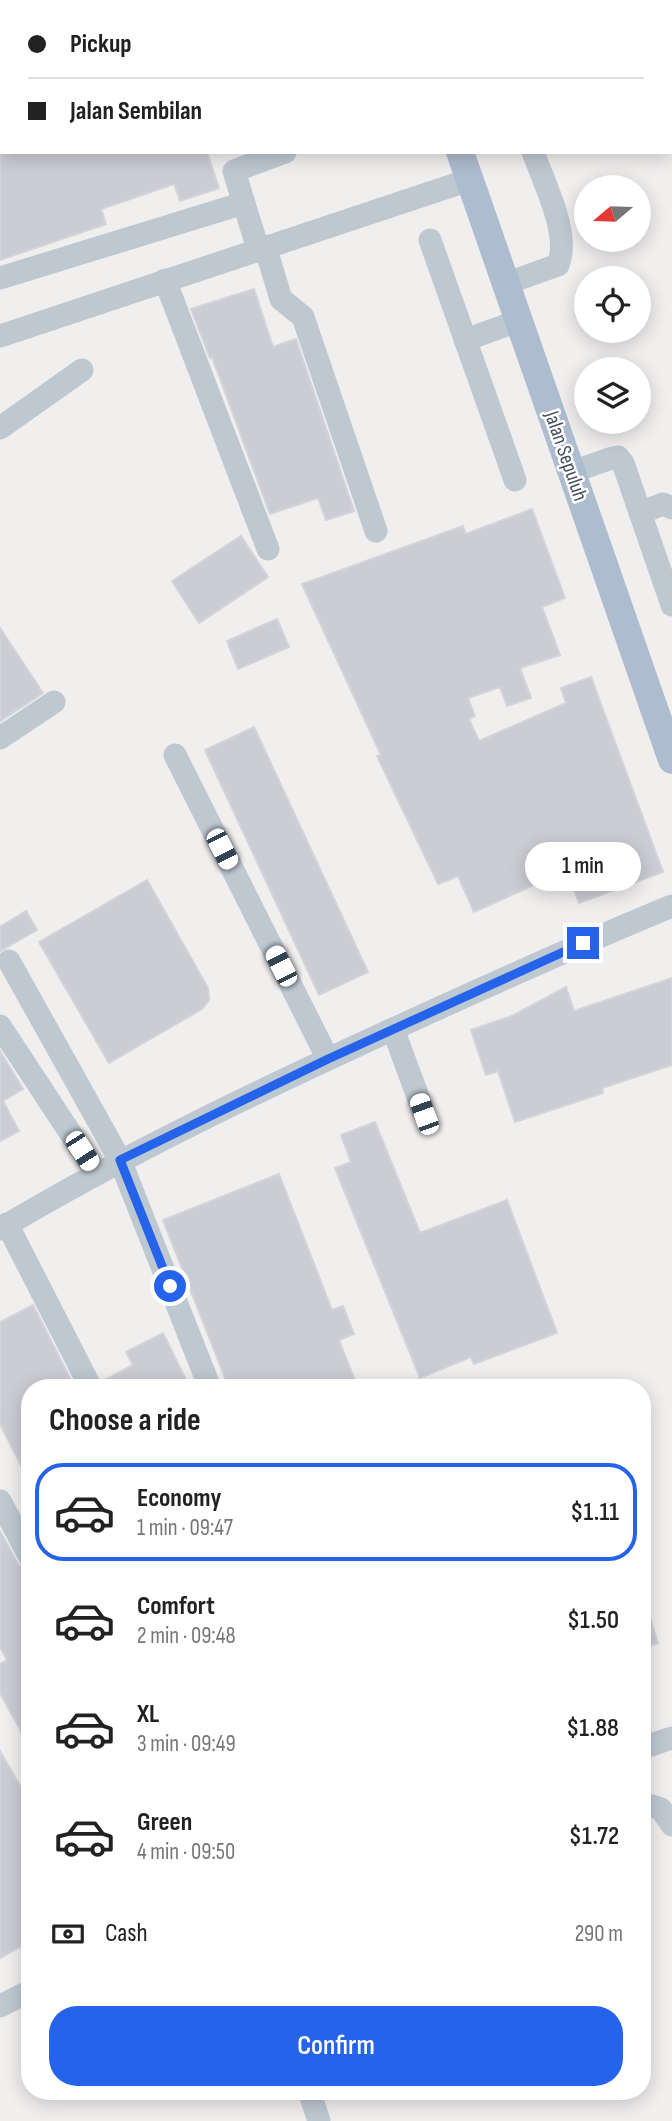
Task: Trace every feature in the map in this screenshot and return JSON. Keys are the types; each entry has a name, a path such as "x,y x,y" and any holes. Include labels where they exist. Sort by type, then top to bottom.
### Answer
{"main road":[{"name":"Jalan Sepuluh","path":"461,154 572,472 664,712 672,760"}],"street":[{"path":"279,154 238,167 234,172 281,299 303,317 376,531"},
{"path":"505,284 558,265 563,253 562,237 534,154"},
{"path":"0,336 469,180"},
{"path":"0,278 244,203"},
{"path":"430,240 515,480"},
{"path":"165,280 268,550"},
{"path":"465,340 519,321"},
{"path":"0,428 82,370"},
{"path":"572,472 618,457 672,605"},
{"path":"639,513 663,504 672,508"},
{"path":"0,738 54,702"},
{"path":"175,755 328,1059"},
{"path":"86,1379 4,1227 96,1172 328,1059 583,943 672,906"},
{"path":"9,961 120,1160 206,1379"},
{"path":"0,1026 96,1172"},
{"path":"393,1029 424,1114"},
{"path":"0,1501 21,1540"},
{"path":"651,1745 672,1738"},
{"path":"651,1806 661,1809 672,1825"},
{"path":"0,2006 21,1996"},
{"path":"312,2100 319,2121"}],"building":[{"path":"0,154 208,154 219,188 180,201 174,184 101,209 106,224 0,260"},
{"path":"254,289 273,347 296,339 354,511 326,520 318,498 270,514 212,357 210,358 191,309"},
{"path":"532,509 565,598 542,607 560,655 520,668 531,698 507,706 500,687 468,698 475,716 469,719 479,741 566,703 561,688 591,677 663,872 579,903 559,849 525,864 534,885 474,912 458,876 438,884 377,756 381,755 302,584 463,526 466,534"},
{"path":"241,536 268,577 199,623 172,581"},
{"path":"277,619 289,647 238,669 227,641"},
{"path":"0,628 43,693 0,721"},
{"path":"254,727 368,972 319,995 205,750"},
{"path":"147,880 208,988 209,1000 202,1009 109,1063 39,942"},
{"path":"26,911 37,930 0,951 0,927"},
{"path":"672,978 672,1065 602,1088 603,1093 515,1122 498,1071 486,1075 471,1030 512,1016 566,987 574,1011"},
{"path":"0,1051 23,1089 3,1101 19,1131 0,1141"},
{"path":"375,1122 420,1233 507,1200 557,1333 474,1364 471,1357 420,1378 335,1168 351,1162 341,1135"},
{"path":"279,1174 332,1310 343,1306 354,1334 339,1340 354,1379 225,1379 163,1220"},
{"path":"33,1305 70,1379 21,1379 21,1465 0,1424 0,1322"},
{"path":"163,1333 186,1379 107,1379 133,1365 126,1352"},
{"path":"0,1531 21,1566 21,1732 0,1693 0,1664 7,1660 0,1647"},
{"path":"651,1621 658,1643 651,1645"},
{"path":"0,1751 21,1787 21,1946 0,1958"}],"route":[{"path":"170,1286 120,1160 328,1059 583,943"}]}
